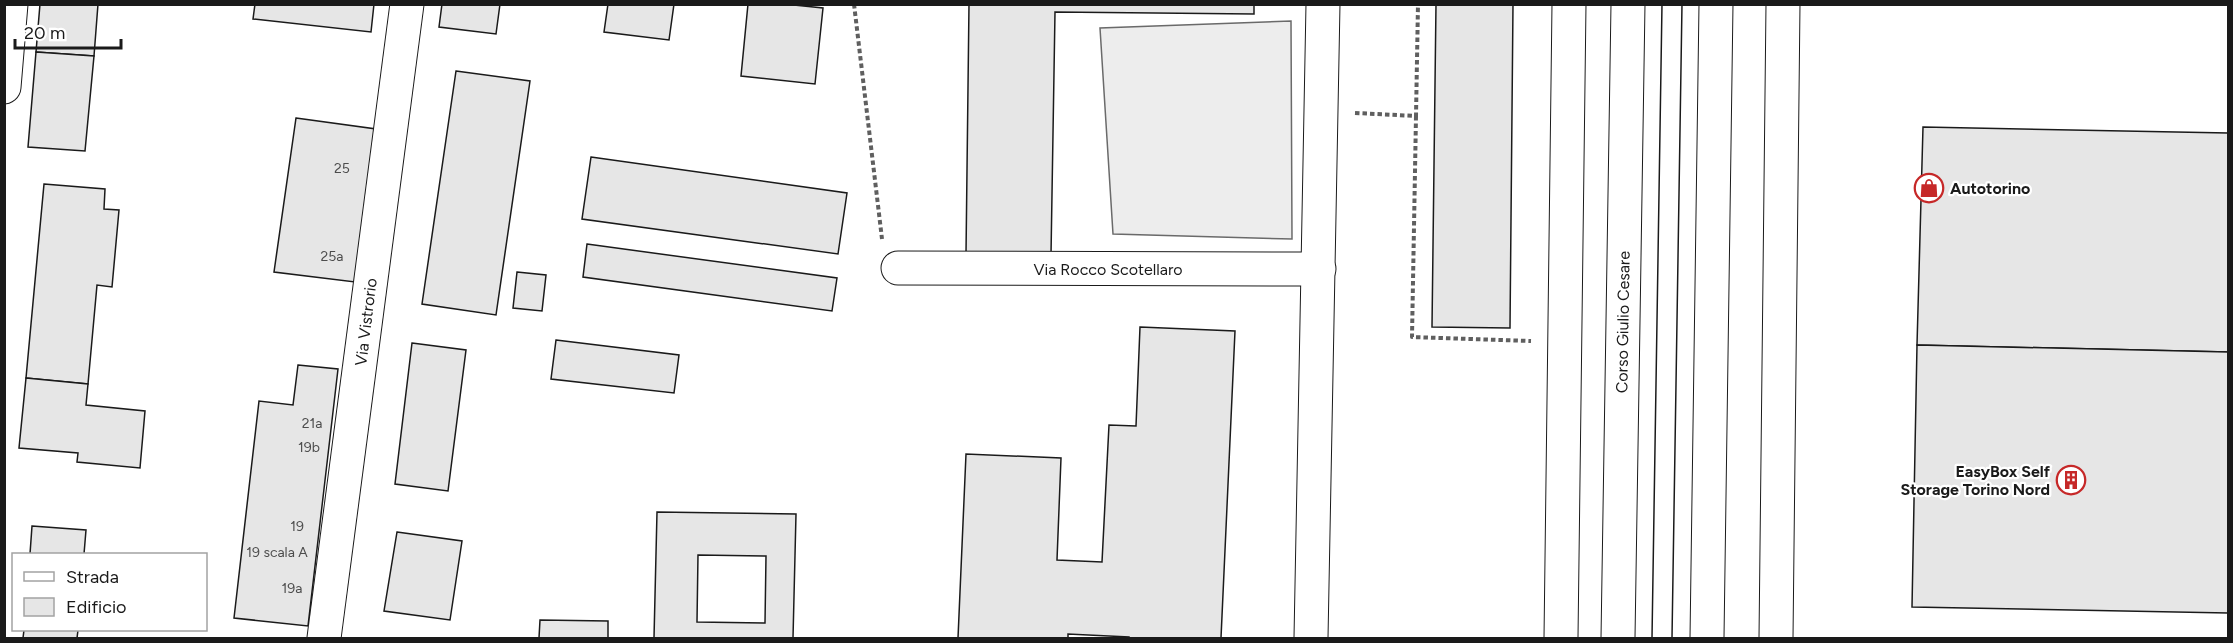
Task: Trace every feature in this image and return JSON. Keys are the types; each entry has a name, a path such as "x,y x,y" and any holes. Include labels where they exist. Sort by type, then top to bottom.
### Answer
{"street":[{"path":"4,87 11,4"},
{"name":"Via Vistrorio","path":"324,639 407,4"},
{"path":"1311,639 1323,4"},
{"path":"1561,639 1569,4"},
{"name":"Corso Giulio Cesare","path":"1618,639 1628,4"},
{"path":"1707,639 1716,4"},
{"path":"1776,639 1783,4"},
{"name":"Via Rocco Scotellaro","path":"898,268 1319,270"}],"path":[{"path":"854,4 885,268 898,268"},
{"path":"1418,4 1412,337 1565,342"},
{"path":"1321,111 1416,116"}],"shaded area":[{"path":"1291,21 1292,239 1113,234 1100,28"}],"building":[{"path":"40,4 98,4 94,56 36,52"},
{"path":"255,4 374,4 371,32 253,19"},
{"path":"442,4 500,4 496,34 439,27"},
{"path":"608,4 674,4 669,40 604,32"},
{"path":"748,4 784,4 823,8 815,84 741,76"},
{"path":"969,4 1254,4 1254,14 1055,12 1051,255 966,254"},
{"path":"1436,4 1513,4 1510,328 1432,327"},
{"path":"36,52 94,56 85,151 28,147"},
{"path":"456,71 530,81 496,315 422,304"},
{"path":"296,118 376,129 355,282 274,272"},
{"path":"1923,127 2228,133 2228,352 1917,345"},
{"path":"591,157 847,193 838,254 582,219"},
{"path":"44,184 105,189 104,209 119,210 112,287 97,285 88,384 26,378"},
{"path":"587,244 837,278 832,311 583,277"},
{"path":"517,272 546,275 542,311 513,308"},
{"path":"1140,327 1235,331 1221,638 1129,638 1068,634 1068,638 958,638 966,454 1061,458 1057,560 1102,562 1109,425 1136,426"},
{"path":"556,340 679,355 674,393 551,379"},
{"path":"412,343 466,350 448,491 395,484"},
{"name":"EasyBox Self Storage Torino Nord","path":"1917,345 2228,352 2228,613 1912,607"},
{"path":"298,365 338,369 308,626 234,618 259,401 293,405"},
{"path":"26,378 88,384 86,405 145,411 140,468 77,462 78,453 19,448"},
{"path":"657,512 796,514 793,638 654,638","holes":["698,555 766,556 765,623 697,622"]},
{"path":"32,526 86,530 84,553 30,553"},
{"path":"397,532 462,541 450,620 384,611"},
{"path":"540,620 608,621 608,638 539,638"},
{"path":"24,631 78,631 77,638 23,638"}],"tram line":[{"path":"1652,638 1662,4"},
{"path":"1672,638 1682,4"}],"place":[{"name":"Autotorino","path":"1929,188"},
{"name":"EasyBox Self Storage Torino Nord","path":"2071,480"}]}
